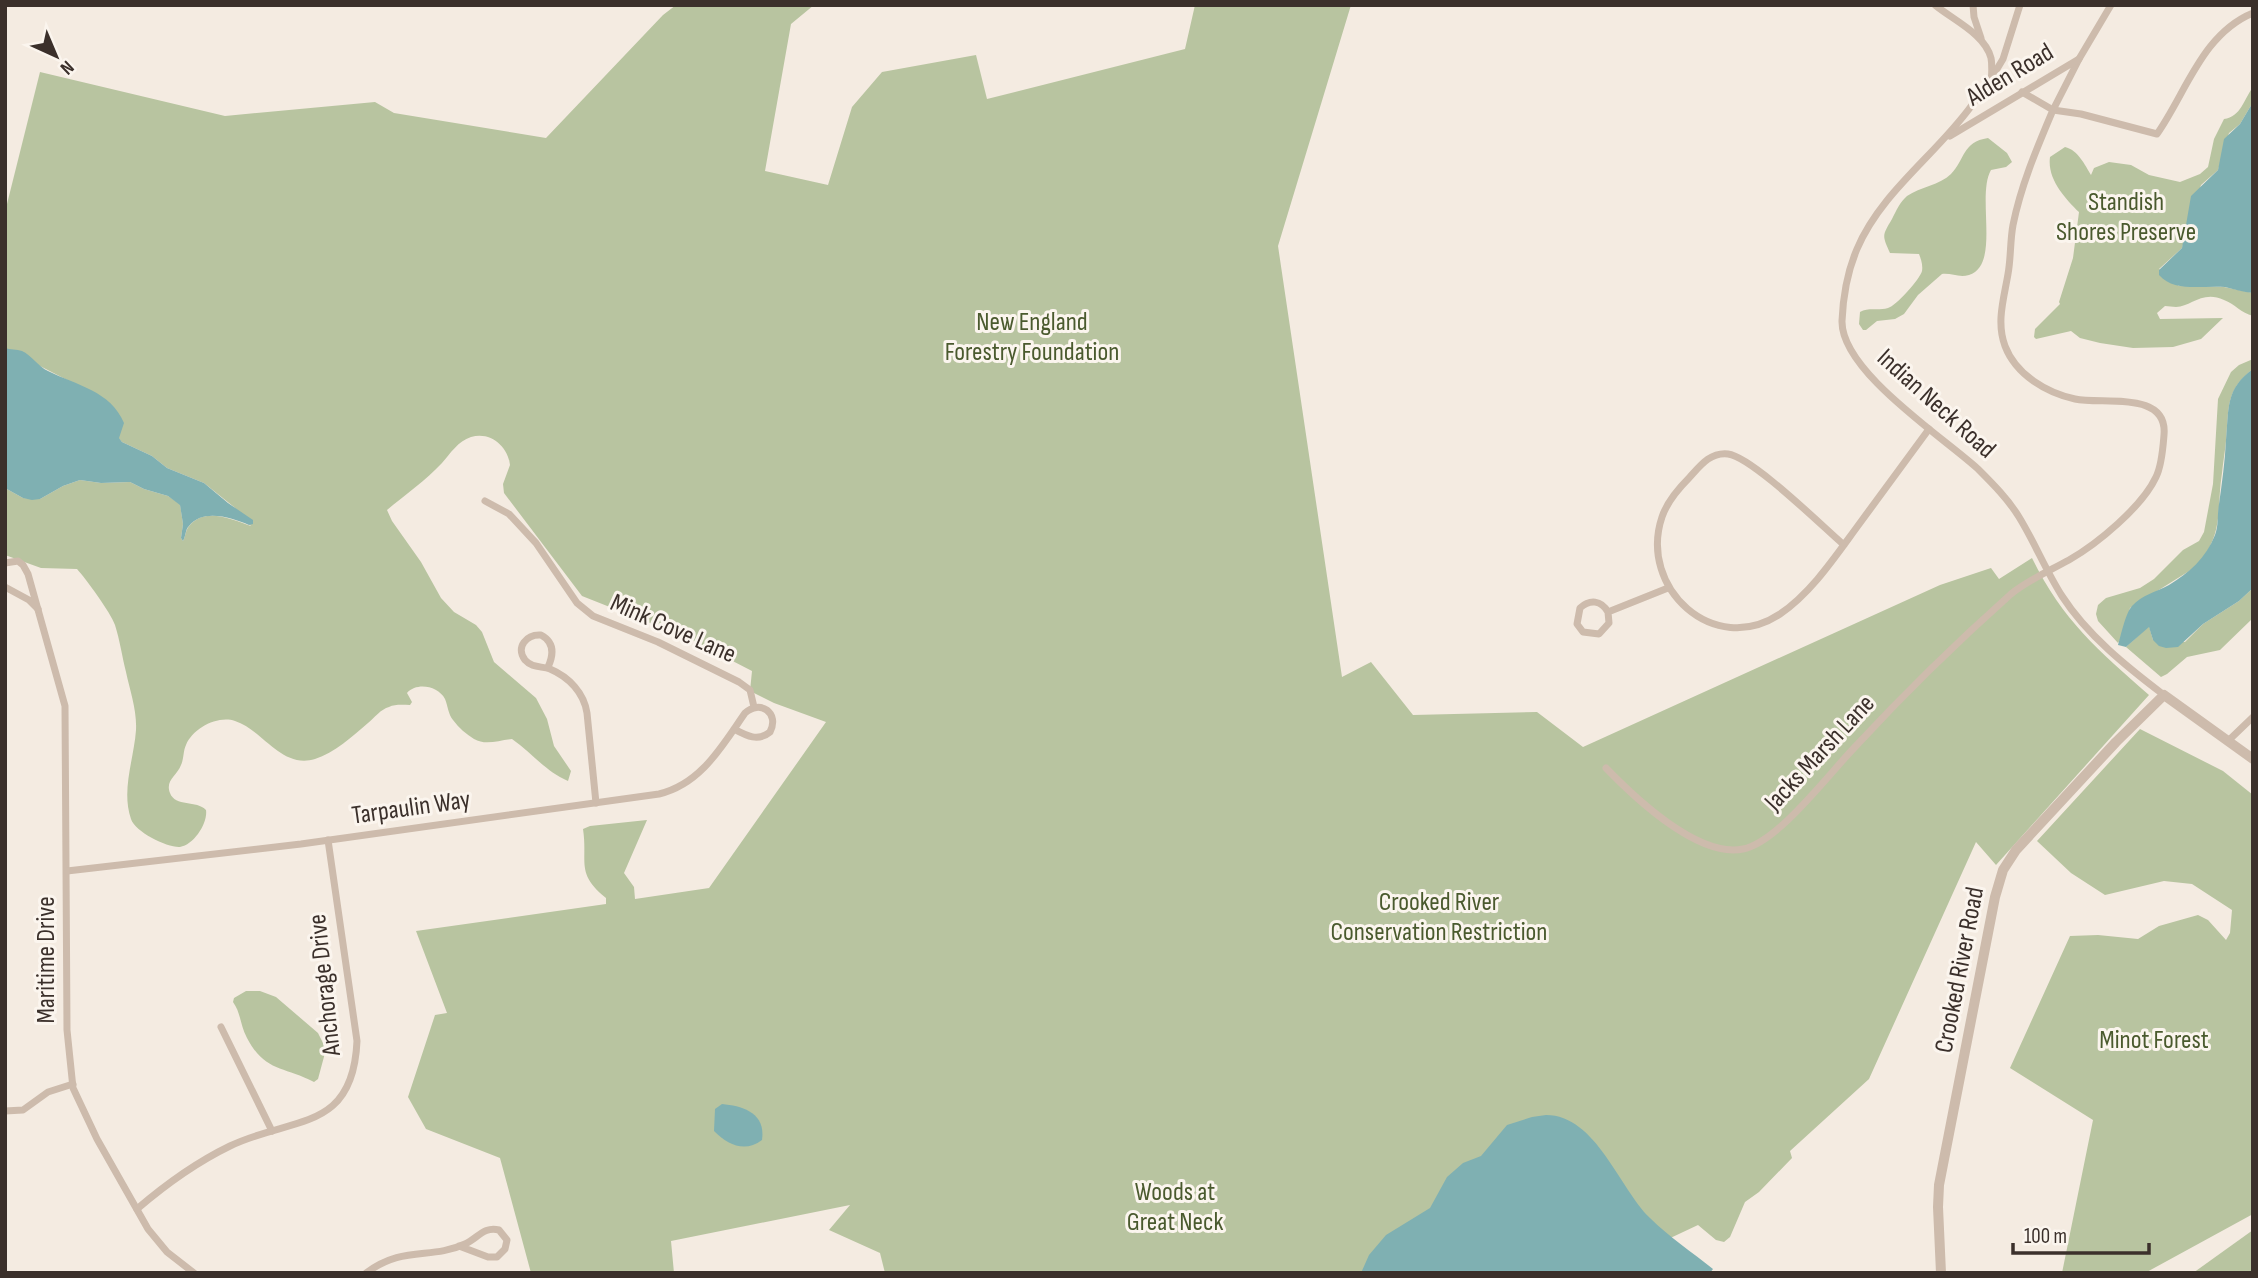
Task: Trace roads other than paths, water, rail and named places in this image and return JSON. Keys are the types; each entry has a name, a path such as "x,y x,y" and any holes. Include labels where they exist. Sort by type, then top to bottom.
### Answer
{"street":[{"path":"1935,5 1981,39"},
{"path":"1973,5 1981,39 1991,58 1991,79"},
{"name":"Indian Neck Road","path":"2020,5 2003,59 1991,79 1945,139 1877,215 1857,249 1848,281 1842,324 1849,346 1861,366 1883,389 1972,464 2007,499 2020,517 2062,597 2080,620 2164,695 2253,759"},
{"name":"Alden Road","path":"1945,139 2079,59 2111,5"},
{"path":"2022,92 2053,110 2081,114 2157,134 2214,40 2238,20 2253,13"},
{"path":"2053,110 2079,59"},
{"name":"Jacks Marsh Lane","path":"1606,768 1643,802 1703,844 1727,850 1758,845 1781,826 1898,701 1949,651 2012,594 2075,556 2102,536 2139,500 2155,479 2165,429 2161,414 2151,407 2133,403 2085,401 2054,393 2026,375 2012,360 2005,345 2001,314 2012,228 2026,177 2053,110"},
{"path":"1844,545 1749,464 1740,458 1721,454 1706,460 1698,468 1663,513 1658,535 1658,555 1668,588 1686,609 1704,620 1737,627 1758,624 1777,616 1823,572 1844,545 1929,429"},
{"name":"Mink Cove Lane","path":"485,501 509,514 536,543 577,603 593,617 658,642 739,682 750,690 754,707"},
{"name":"Maritime Drive","path":"5,563 18,561 26,569 65,706 67,1030 73,1084 83,1112 159,1244 194,1273"},
{"path":"5,587 29,600 40,613"},
{"path":"1608,612 1668,588"},
{"path":"1589,602 1601,604 1608,612 1609,623 1599,634 1583,632 1577,624 1580,608 1589,602"},
{"path":"548,667 552,652 549,641 541,635 530,636 522,647 525,659 532,666 549,669 566,680 584,699 596,803"},
{"name":"Crooked River Road","path":"1941,1273 1939,1185 2001,875 2025,840 2116,742 2164,695"},
{"path":"734,729 754,738 771,732 774,724 772,716 764,708 754,707"},
{"name":"Tarpaulin Way","path":"67,871 328,841 644,797 682,786 702,769 745,713 754,707"},
{"path":"2228,741 2253,717"},
{"name":"Anchorage Drive","path":"137,1209 162,1187 224,1149 304,1122 325,1112 348,1088 357,1041 328,841"},
{"path":"222,1027 272,1131"},
{"path":"5,1111 23,1110 48,1093 73,1084"},
{"path":"366,1273 398,1256 459,1246 491,1229 502,1232 507,1240 505,1249 497,1257 488,1257 459,1246"}],"water":[{"path":"2253,102 2253,293 2225,287 2181,286 2166,281 2159,275 2159,270 2182,248 2191,196 2218,170 2224,139 2240,124"},
{"path":"5,348 22,351 45,369 102,396 111,403 124,423 119,438 122,442 152,456 167,468 204,483 253,520 253,524 218,516 202,517 188,528 183,541 180,505 168,496 130,482 101,483 80,480 40,499 32,500 5,488"},
{"path":"2253,369 2253,588 2239,601 2203,624 2178,647 2159,646 2153,640 2149,627 2126,647 2118,645 2125,619 2132,606 2145,596 2169,585 2196,564 2215,535 2230,400 2237,384"},
{"path":"722,1104 745,1109 757,1117 762,1140 743,1147 719,1136 714,1131 715,1109"},
{"path":"1546,1115 1564,1118 1593,1140 1650,1218 1713,1269 1710,1273 1361,1273 1369,1255 1386,1235 1430,1208 1447,1177 1463,1163 1481,1156 1507,1125"}],"park label":[{"name":"Standish Shores Preserve","path":"2126,217"},
{"name":"New England Forestry Foundation","path":"1032,337"},
{"name":"Crooked River Conservation Restriction","path":"1439,917"},
{"name":"Minot Forest","path":"2154,1040"},
{"name":"Woods at Great Neck","path":"1175,1207"}]}
